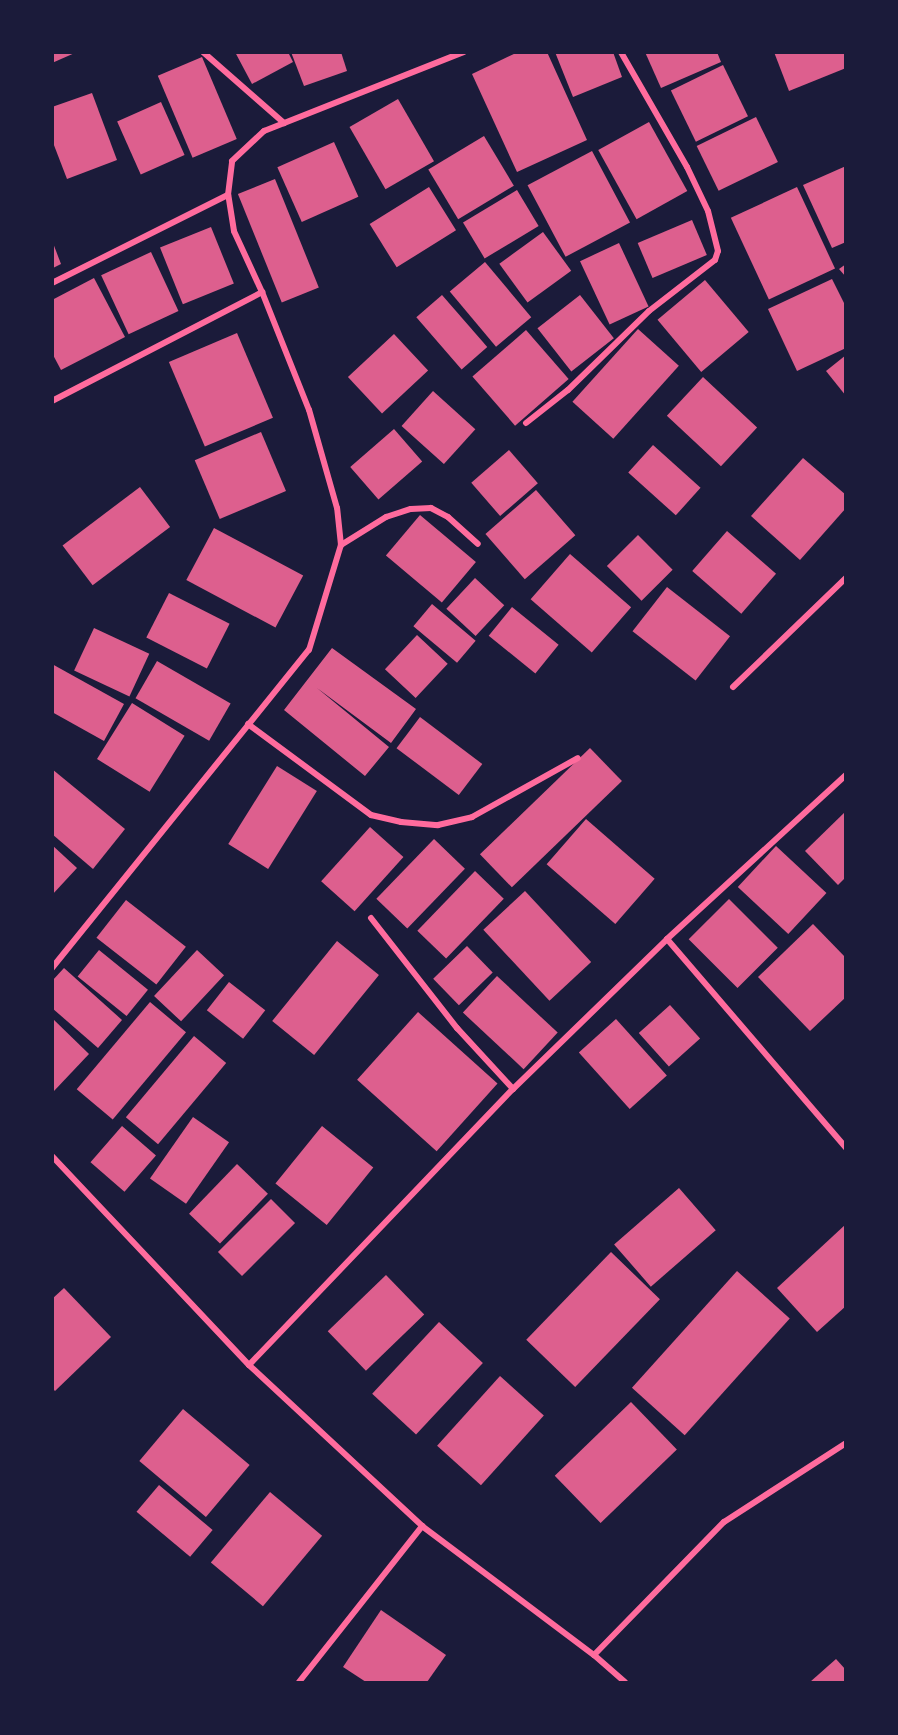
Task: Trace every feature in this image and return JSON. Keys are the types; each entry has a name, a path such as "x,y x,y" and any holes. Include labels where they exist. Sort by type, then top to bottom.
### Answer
{"street":[{"path":"204,52 284,123"},
{"path":"52,968 309,650 341,545 337,508 309,410 262,292 234,231 228,195 232,161 264,131 464,52"},
{"path":"526,423 568,390 649,311 715,260 717,251 708,211 687,167 621,52"},
{"path":"52,283 228,195"},
{"path":"52,401 262,292"},
{"path":"341,545 386,517 411,509 431,508 448,517 478,544"},
{"path":"732,687 846,578"},
{"path":"248,724 371,815 401,822 438,825 472,817 578,758"},
{"path":"249,1365 513,1089 667,939 846,776"},
{"path":"371,918 457,1028 513,1089"},
{"path":"667,939 846,1148"},
{"path":"52,1156 249,1365 422,1526 594,1655 625,1683"},
{"path":"594,1655 724,1522 846,1443"},
{"path":"299,1683 422,1526"}],"building":[{"path":"52,52 77,52 52,63"},
{"path":"235,52 288,52 293,62 252,84"},
{"path":"291,52 341,52 347,71 304,86"},
{"path":"518,52 547,52 587,140 517,172 472,74"},
{"path":"555,52 613,52 622,77 573,97"},
{"path":"645,52 717,52 721,62 661,88"},
{"path":"774,52 846,52 846,68 789,91"},
{"path":"202,57 237,139 193,158 158,76"},
{"path":"723,65 748,116 696,142 671,90"},
{"path":"92,93 117,160 67,179 52,140 52,107"},
{"path":"398,99 434,161 386,189 350,127"},
{"path":"161,102 185,155 141,175 117,122"},
{"path":"756,117 778,162 719,191 697,146"},
{"path":"649,122 687,191 637,219 598,150"},
{"path":"484,136 514,186 458,219 428,169"},
{"path":"334,142 358,197 302,222 277,167"},
{"path":"592,151 630,223 566,257 528,185"},
{"path":"846,166 846,242 832,248 803,185"},
{"path":"275,179 319,287 282,302 238,194"},
{"path":"429,187 456,230 397,267 370,224"},
{"path":"797,187 835,269 769,299 731,218"},
{"path":"517,190 539,226 485,258 463,222"},
{"path":"692,220 707,255 653,278 638,243"},
{"path":"211,227 234,284 183,304 160,248"},
{"path":"543,232 571,271 528,303 499,264"},
{"path":"53,243 61,264 53,268"},
{"path":"619,243 649,306 610,325 580,261"},
{"path":"151,252 178,311 129,334 101,275"},
{"path":"485,262 531,317 496,347 450,292"},
{"path":"846,264 846,277 839,269"},
{"path":"94,278 125,337 61,370 52,353 52,300"},
{"path":"832,279 846,307 846,348 797,371 768,309"},
{"path":"705,280 749,332 701,372 658,320"},
{"path":"442,295 487,347 462,369 416,317"},
{"path":"580,295 614,338 571,372 537,328"},
{"path":"638,329 679,366 613,439 572,402"},
{"path":"526,330 569,379 515,426 472,377"},
{"path":"237,333 273,418 205,447 169,362"},
{"path":"394,334 428,371 382,414 348,377"},
{"path":"846,355 846,396 826,371"},
{"path":"703,377 757,427 721,466 667,416"},
{"path":"433,391 475,429 444,464 402,426"},
{"path":"394,429 422,461 378,500 350,467"},
{"path":"261,432 286,491 220,519 195,460"},
{"path":"653,445 701,488 676,515 628,472"},
{"path":"509,450 538,483 500,516 471,483"},
{"path":"803,458 846,495 846,508 800,560 751,516"},
{"path":"140,487 170,527 93,585 63,545"},
{"path":"536,490 575,535 525,579 485,534"},
{"path":"420,515 476,562 442,603 386,556"},
{"path":"214,528 303,575 275,628 186,580"},
{"path":"727,531 776,574 741,614 692,571"},
{"path":"638,535 673,570 642,601 607,566"},
{"path":"570,554 631,607 592,652 531,599"},
{"path":"475,578 504,605 476,636 446,609"},
{"path":"667,587 730,636 696,680 633,631"},
{"path":"169,593 230,624 207,668 146,638"},
{"path":"432,604 476,641 457,663 413,626"},
{"path":"512,607 559,645 535,674 489,636"},
{"path":"94,628 149,654 129,696 74,671"},
{"path":"417,635 448,664 416,698 385,669"},
{"path":"332,648 416,709 391,743 317,688 389,747 365,776 284,710"},
{"path":"157,661 231,704 209,741 135,698"},
{"path":"52,664 124,704 104,741 52,712"},
{"path":"132,703 185,736 150,792 97,759"},
{"path":"420,717 482,764 459,795 397,748"},
{"path":"590,748 622,781 512,887 480,854"},
{"path":"277,766 317,791 268,869 228,844"},
{"path":"52,769 125,829 93,869 52,834"},
{"path":"846,811 846,877 838,885 805,851"},
{"path":"586,819 655,879 615,924 547,864"},
{"path":"370,827 403,857 355,911 321,881"},
{"path":"434,839 465,869 407,929 376,899"},
{"path":"52,845 77,868 52,895"},
{"path":"776,846 826,893 788,934 738,887"},
{"path":"475,871 504,899 446,958 417,931"},
{"path":"525,891 591,962 549,1001 483,930"},
{"path":"729,899 778,948 737,988 689,939"},
{"path":"126,900 186,947 156,985 96,938"},
{"path":"813,924 846,958 846,997 810,1031 758,977"},
{"path":"337,941 379,975 314,1055 272,1021"},
{"path":"467,946 493,973 459,1005 433,979"},
{"path":"99,950 148,990 127,1016 78,976"},
{"path":"197,950 224,975 181,1021 154,996"},
{"path":"64,968 122,1020 98,1048 52,1008 52,981"},
{"path":"497,976 558,1033 524,1069 463,1013"},
{"path":"229,982 265,1010 243,1039 207,1010"},
{"path":"150,1002 186,1032 113,1120 77,1089"},
{"path":"670,1005 700,1038 669,1067 639,1033"},
{"path":"418,1012 498,1084 437,1151 357,1080"},
{"path":"52,1018 89,1054 54,1091 52,1089"},
{"path":"616,1019 667,1075 630,1109 579,1052"},
{"path":"194,1036 226,1063 158,1144 126,1117"},
{"path":"193,1117 229,1142 186,1204 150,1178"},
{"path":"122,1126 156,1156 124,1192 91,1162"},
{"path":"322,1126 373,1168 327,1225 275,1184"},
{"path":"237,1164 268,1194 220,1244 189,1214"},
{"path":"679,1188 716,1230 651,1287 614,1244"},
{"path":"271,1199 295,1223 242,1276 218,1252"},
{"path":"846,1224 846,1306 817,1332 777,1288"},
{"path":"611,1252 660,1299 575,1387 526,1340"},
{"path":"737,1271 790,1319 685,1435 632,1388"},
{"path":"386,1275 424,1315 366,1371 328,1331"},
{"path":"64,1288 111,1337 55,1391 52,1388 52,1299"},
{"path":"439,1322 483,1363 416,1435 372,1394"},
{"path":"500,1376 544,1415 481,1485 437,1446"},
{"path":"631,1402 677,1449 601,1523 555,1476"},
{"path":"183,1409 250,1465 206,1517 139,1461"},
{"path":"159,1485 213,1530 190,1557 137,1512"},
{"path":"270,1492 322,1536 263,1606 211,1562"},
{"path":"381,1610 446,1655 427,1682 366,1682 343,1667"},
{"path":"836,1659 846,1670 846,1682 810,1682"}]}
